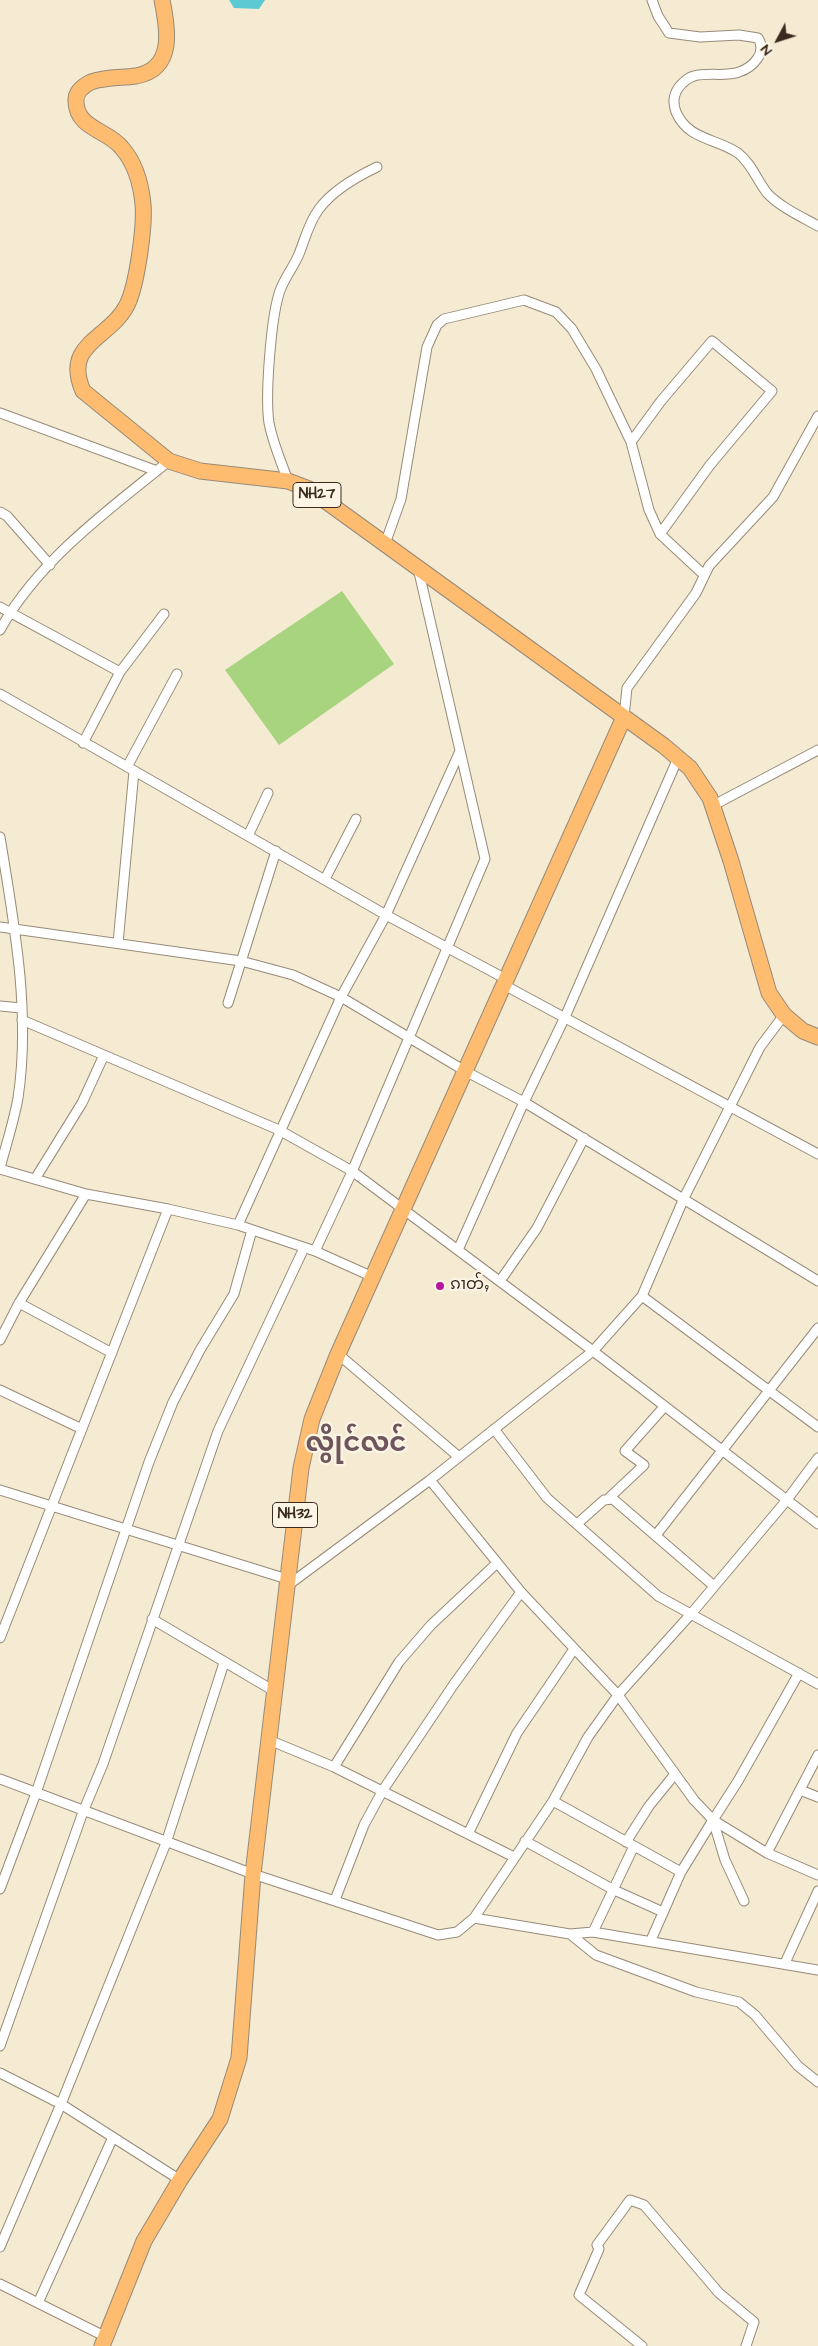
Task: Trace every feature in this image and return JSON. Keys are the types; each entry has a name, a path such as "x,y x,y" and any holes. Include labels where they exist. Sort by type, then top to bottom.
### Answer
{"highway":[{"name":"NH27","path":"162,0 166,20 167,48 161,62 155,68 137,76 90,82 84,85 76,96 77,109 84,122 121,145 132,161 142,196 144,217 132,292 127,306 85,349 77,364 77,376 83,391 152,450 163,466 288,481 309,490 678,758 702,783 712,806 769,993 784,1015 803,1031 818,1037"},
{"name":"NH32","path":"104,2341 144,2242 180,2180 220,2119 236,2072 243,2016 253,1874 274,1691 301,1468 312,1419 338,1354 624,717"}],"street":[{"path":"652,0 658,16 669,32 700,37 739,35 758,38 762,44 760,55 756,61 739,72 693,76 679,87 674,97 674,107 679,118 689,131 737,153 754,171 768,193 818,226"},
{"path":"288,481 275,448 269,421 268,374 275,311 281,288 296,261 309,226 319,209 336,192 377,167"},
{"path":"385,544 401,499 427,347 437,325 444,319 524,300 556,312 572,329 596,370 631,442 649,510 660,534 703,574"},
{"path":"631,442 661,401 712,341 772,391 710,465 660,534"},
{"path":"0,413 163,466"},
{"path":"624,717 627,688 696,593 703,574 723,550 774,497 818,416"},
{"path":"0,630 10,612 50,565 103,515 163,466"},
{"path":"0,512 7,516 50,565"},
{"path":"315,1251 352,1171 485,860 418,568"},
{"path":"0,606 120,672"},
{"path":"84,743 120,672 164,614"},
{"path":"118,943 130,769 177,674"},
{"path":"0,694 566,1017 818,1154"},
{"path":"712,806 818,750"},
{"path":"238,1225 279,1130 341,996 386,915 460,751"},
{"path":"458,1250 524,1102 566,1017 678,758"},
{"path":"248,836 268,793"},
{"path":"325,879 356,819"},
{"path":"0,838 14,928 22,1020 18,1098 0,1169 86,1194 168,1208 238,1225 315,1251 373,1277"},
{"path":"228,1003 276,851"},
{"path":"0,927 241,961 293,975 341,996 465,1071 524,1102 818,1281"},
{"path":"0,1006 21,1008"},
{"path":"0,1490 177,1544 287,1583 430,1480 593,1350 642,1296 684,1198 760,1047 784,1015"},
{"path":"22,1020 279,1130 352,1171 593,1350 664,1407 818,1524"},
{"path":"34,1179 82,1103 104,1055"},
{"path":"500,1281 537,1228 584,1138"},
{"path":"0,1340 19,1303 86,1194"},
{"path":"0,1638 168,1208"},
{"path":"0,1889 36,1793 150,1462 173,1402 200,1350 234,1294 252,1230"},
{"path":"0,2046 83,1812 103,1764 177,1544 218,1431 304,1248"},
{"path":"642,1296 818,1427"},
{"path":"19,1303 112,1353"},
{"path":"656,1536 818,1328"},
{"path":"338,1354 459,1457"},
{"path":"0,1390 82,1430"},
{"path":"577,1524 609,1498 644,1465 625,1451 664,1407"},
{"path":"494,1429 547,1498 658,1596 818,1684"},
{"path":"0,1779 83,1812 253,1874 438,1935 457,1932 474,1918 553,1801 588,1737 618,1695 691,1614 786,1500 818,1458"},
{"path":"430,1480 521,1592 618,1695 694,1800 713,1820 767,1853 818,1875"},
{"path":"609,1498 613,1499 714,1586"},
{"path":"334,1767 399,1662 431,1625 497,1563"},
{"path":"335,1900 364,1825 383,1790 454,1684 521,1592"},
{"path":"152,1619 274,1691"},
{"path":"468,1834 517,1733 574,1649"},
{"path":"0,2247 61,2104 166,1843 224,1663"},
{"path":"650,1940 681,1872 738,1782 799,1673"},
{"path":"269,1740 383,1790 514,1857"},
{"path":"767,1853 818,1755"},
{"path":"593,1932 614,1890 630,1844 649,1806 675,1774"},
{"path":"800,1790 818,1797"},
{"path":"553,1801 681,1872"},
{"path":"713,1820 725,1860 744,1901"},
{"path":"525,1841 614,1890 663,1912"},
{"path":"785,1963 818,1891"},
{"path":"474,1918 570,1934 593,1932 650,1940 818,1970"},
{"path":"570,1934 596,1955 696,1992 740,2002 755,2015 798,2066 818,2082"},
{"path":"0,2073 61,2104 180,2180"},
{"path":"38,2303 113,2137"},
{"path":"642,2346 579,2295 600,2249 598,2245 630,2200 644,2205 719,2294 754,2322 746,2346"},
{"path":"0,2284 38,2303 104,2341"}],"green space":[{"path":"342,591 394,664 279,745 225,670"}],"water":[{"path":"229,0 265,0 259,9 234,8"}],"place":[{"name":"ၵၢတ်ႇ","path":"440,1286"}],"district":[{"name":"လွိုင်လင်","path":"356,1446"}]}
